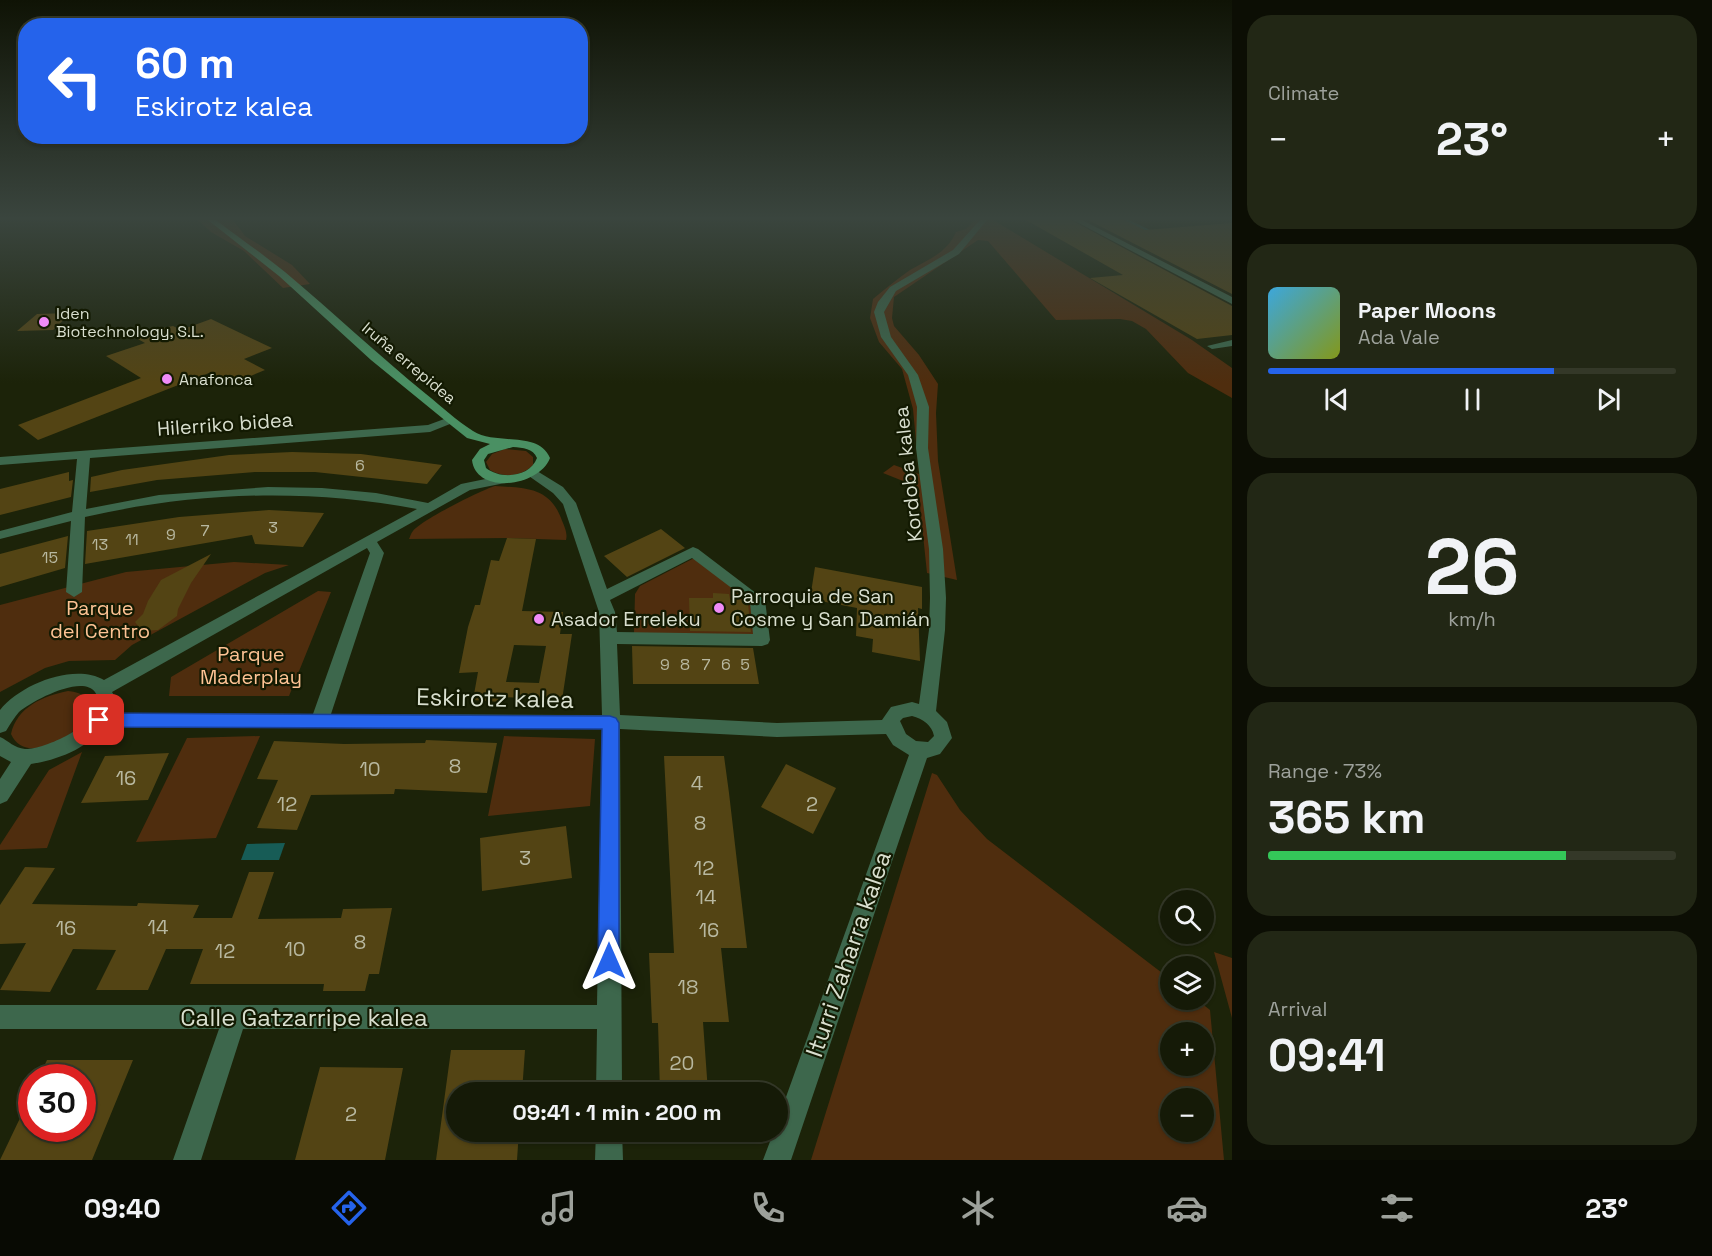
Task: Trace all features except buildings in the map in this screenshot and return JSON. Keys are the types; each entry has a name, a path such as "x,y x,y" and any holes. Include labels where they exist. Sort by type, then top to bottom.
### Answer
{"street":[{"name":"Iruña errepidea","path":"282,274 375,358 471,435 502,444 524,443 540,450 544,456 544,462 532,474"},
{"name":"Kordoba kalea","path":"918,274 893,289 879,312 886,337 913,375 922,407 922,448 936,549 938,598 938,630 927,713"},
{"path":"1180,274 1232,301"},
{"path":"1212,345 1232,343"},
{"name":"Hilerriko bidea","path":"0,461 430,428 452,420"},
{"path":"471,435 486,475 505,479"},
{"path":"466,487 492,447 502,444"},
{"path":"74,592 84,454"},
{"path":"102,688 466,487 481,482 532,474 558,490 569,503 607,612 610,723 609,1082"},
{"path":"0,535 78,515 188,495 249,490 314,490 368,495 430,507"},
{"path":"320,720 377,553 369,541"},
{"path":"601,598 693,552 757,600 762,640 609,638"},
{"path":"0,745 12,755 25,757 50,753 75,742 99,720 105,708 106,697 102,688 92,683 80,680 56,684 31,694 2,719"},
{"path":"912,709 927,713 940,724 943,738 935,748 920,750 898,739 891,727 891,721 899,711 912,709"},
{"name":"Eskirotz kalea","path":"99,720 648,722 737,730 891,727"},
{"name":"Iturri Zaharra kalea","path":"777,1160 920,750"},
{"path":"0,795 25,757"},
{"name":"Calle Gatzarripe kalea","path":"0,1017 609,1017"},
{"path":"187,1160 235,1017"},
{"path":"609,1142 609,1160"}],"green space":[{"path":"268,274 301,274 310,284 283,288"},
{"path":"904,274 928,274 894,297 892,318 894,326 919,355 938,384 936,413 938,461 957,580 927,573 918,487 883,473 894,465 919,474 913,409 902,369 879,342 870,318 873,299"},
{"path":"1017,274 1083,274 1192,340 1232,368 1232,398 1188,373 1146,329 1132,321 1120,319 1056,320"},
{"path":"505,449 526,451 533,457 533,465 523,472 512,475 495,473 490,470 486,462 492,454"},
{"path":"495,486 535,491 550,500 561,518 566,540 409,539 418,526 438,513"},
{"path":"700,555 760,598 765,636 634,633 635,594 640,586"},
{"name":"Parque del Centro","path":"234,562 289,565 265,573 132,645 115,660 69,661 45,668 0,692 0,605 126,572"},
{"name":"Parque Maderplay","path":"318,591 331,592 289,696 169,696 171,677"},
{"path":"68,691 85,697 90,707 84,720 72,733 55,743 38,748 22,746 11,734 19,717 32,704"},
{"path":"260,736 216,838 136,842 187,738"},
{"path":"504,736 595,739 590,806 488,816"},
{"path":"82,752 47,848 0,850 0,845 49,770"},
{"path":"932,773 937,775 960,810 987,839 1160,971 1160,1010 1210,1010 1211,1022 1160,1022 1160,1076 1214,1076 1214,1053 1224,1160 811,1160"},
{"path":"1214,952 1232,958 1232,1018"}],"water":[{"path":"285,843 279,860 241,860 247,844"}],"place":[{"name":"Iden Biotechnology, S.L.","path":"44,322"},
{"name":"Anafonca","path":"167,379"},
{"name":"Parroquia de San Cosme y San Damián","path":"719,608"},
{"name":"Asador Erreleku","path":"539,619"}],"route":[{"path":"99,720 610,723 609,961"}]}
